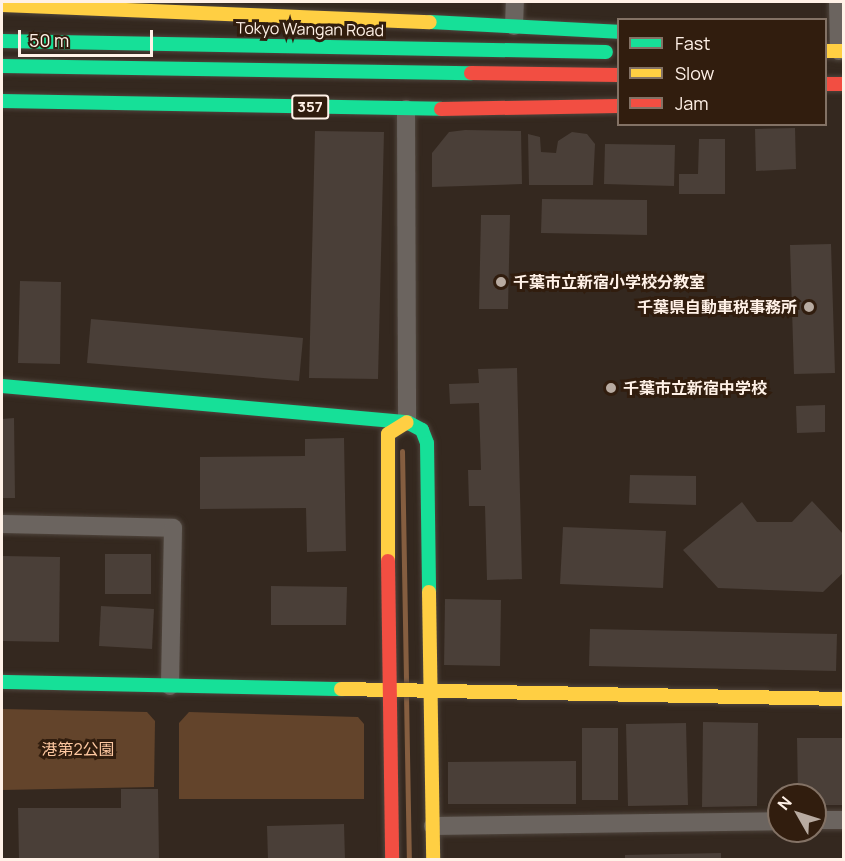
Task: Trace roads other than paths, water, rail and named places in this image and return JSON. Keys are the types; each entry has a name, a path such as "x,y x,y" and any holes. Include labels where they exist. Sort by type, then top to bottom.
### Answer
{"main road":[{"path":"403,2 404,19"},
{"path":"2,5 145,5 617,32"},
{"name":"Tokyo Wangan Road","path":"2,41 617,52"},
{"name":"357","path":"2,66 617,75"},
{"path":"827,84 843,84"},
{"name":"357","path":"2,101 406,109 617,106"},
{"path":"2,386 406,422 423,430 427,443 433,860"},
{"path":"392,860 386,454 388,434 406,422"},
{"path":"2,682 843,699"}],"street":[{"path":"514,26 515,2"},
{"path":"836,51 838,2"},
{"path":"406,109 406,422"},
{"path":"2,525 173,528 170,686"},
{"path":"827,820 843,820"},
{"path":"432,826 767,821"}],"waterway":[{"path":"402,451 406,683"},
{"path":"406,695 409,860"}],"place":[{"name":"千葉市立新宿小学校分教室","path":"501,282"},
{"name":"千葉県自動車税事務所","path":"809,307"},
{"name":"千葉市立新宿中学校","path":"611,388"}],"park label":[{"name":"港第2公園","path":"78,749"}]}
